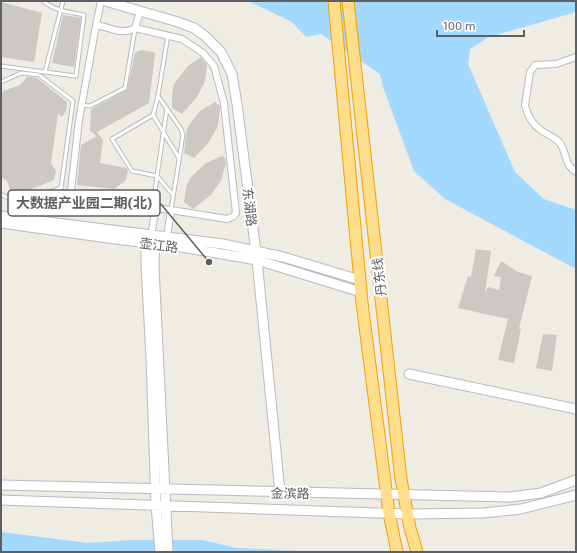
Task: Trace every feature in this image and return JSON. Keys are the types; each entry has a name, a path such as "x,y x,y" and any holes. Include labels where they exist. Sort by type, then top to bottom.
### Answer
{"highway":[{"name":"丹东线","path":"334,1 361,292 388,495 389,513 397,552"},
{"name":"丹东线","path":"348,1 404,496 417,552"},
{"path":"380,441 397,440"}],"main road":[{"name":"东湖路","path":"105,1 194,28 205,36 221,52 232,74 238,104 256,250 280,492"},
{"name":"壶江路","path":"1,216 150,238 257,260 361,292"},
{"name":"壶江路","path":"1,222 150,238 167,237 222,244 256,250 291,259 360,280"},
{"path":"150,238 161,489 166,505 160,552"},
{"path":"409,374 576,409"},
{"name":"金滨路","path":"1,486 404,496 510,497 541,493 576,480"},
{"path":"161,489 156,504 168,552"},
{"name":"金滨路","path":"1,500 156,504 407,514 483,513 521,509 576,495"}],"street":[{"path":"96,25 124,32 135,28 184,40 203,53 214,66 224,103 236,213 234,216 227,219 171,210 86,200 72,192 82,105 96,25 101,1"},
{"path":"135,28 140,12"},
{"path":"576,57 556,64 540,64 532,68 530,72 525,105 532,122 560,143 566,163 576,172"},
{"path":"150,238 156,208"},
{"path":"167,237 171,210"}],"lane":[{"path":"1,66 76,76 84,15 60,10 49,6 43,1"},
{"path":"45,72 62,1"},
{"path":"82,105 90,106 125,88 135,28"},
{"path":"168,35 158,96 153,115 163,134 179,158"},
{"path":"1,82 21,73 39,75 73,101 61,188 24,200 7,199 1,194"},
{"path":"158,96 181,129 182,133 171,210"},
{"path":"156,208 154,200 167,108"},
{"path":"153,115 112,139 132,172 157,176 173,196"}],"water":[{"path":"248,1 576,1 576,11 573,13 489,37 470,49 468,64 515,172 544,199 576,210 576,269 445,199 414,171 384,90 380,74 321,34 306,37 292,22"},
{"path":"1,532 88,543 132,540 202,540 237,548 321,552 1,552"}],"building":[{"path":"1,2 42,13 34,62 1,57"},
{"path":"63,15 81,18 74,67 52,63"},
{"path":"141,50 153,52 155,54 149,103 97,132 103,140 100,163 126,168 128,170 126,180 114,189 77,185 81,145 97,136 90,131 91,110 127,90 135,53"},
{"path":"201,57 207,65 205,81 197,97 182,114 172,108 174,84 188,66"},
{"path":"27,77 37,78 67,102 66,111 62,117 58,114 51,163 56,171 54,180 19,194 11,193 7,181 1,177 1,92 20,85"},
{"path":"215,102 220,106 218,126 209,142 194,158 184,153 187,128 200,111"},
{"path":"222,156 225,158 226,163 221,180 211,195 193,209 184,202 186,187 190,178 206,163"},
{"path":"476,249 491,251 485,293 488,287 499,290 501,277 494,276 501,261 518,272 532,276 519,329 521,329 514,363 498,360 508,319 458,308 468,276 471,277"},
{"path":"543,334 557,335 552,371 536,368"}],"place":[{"name":"大数据产业园二期(北)","path":"209,262"}]}
